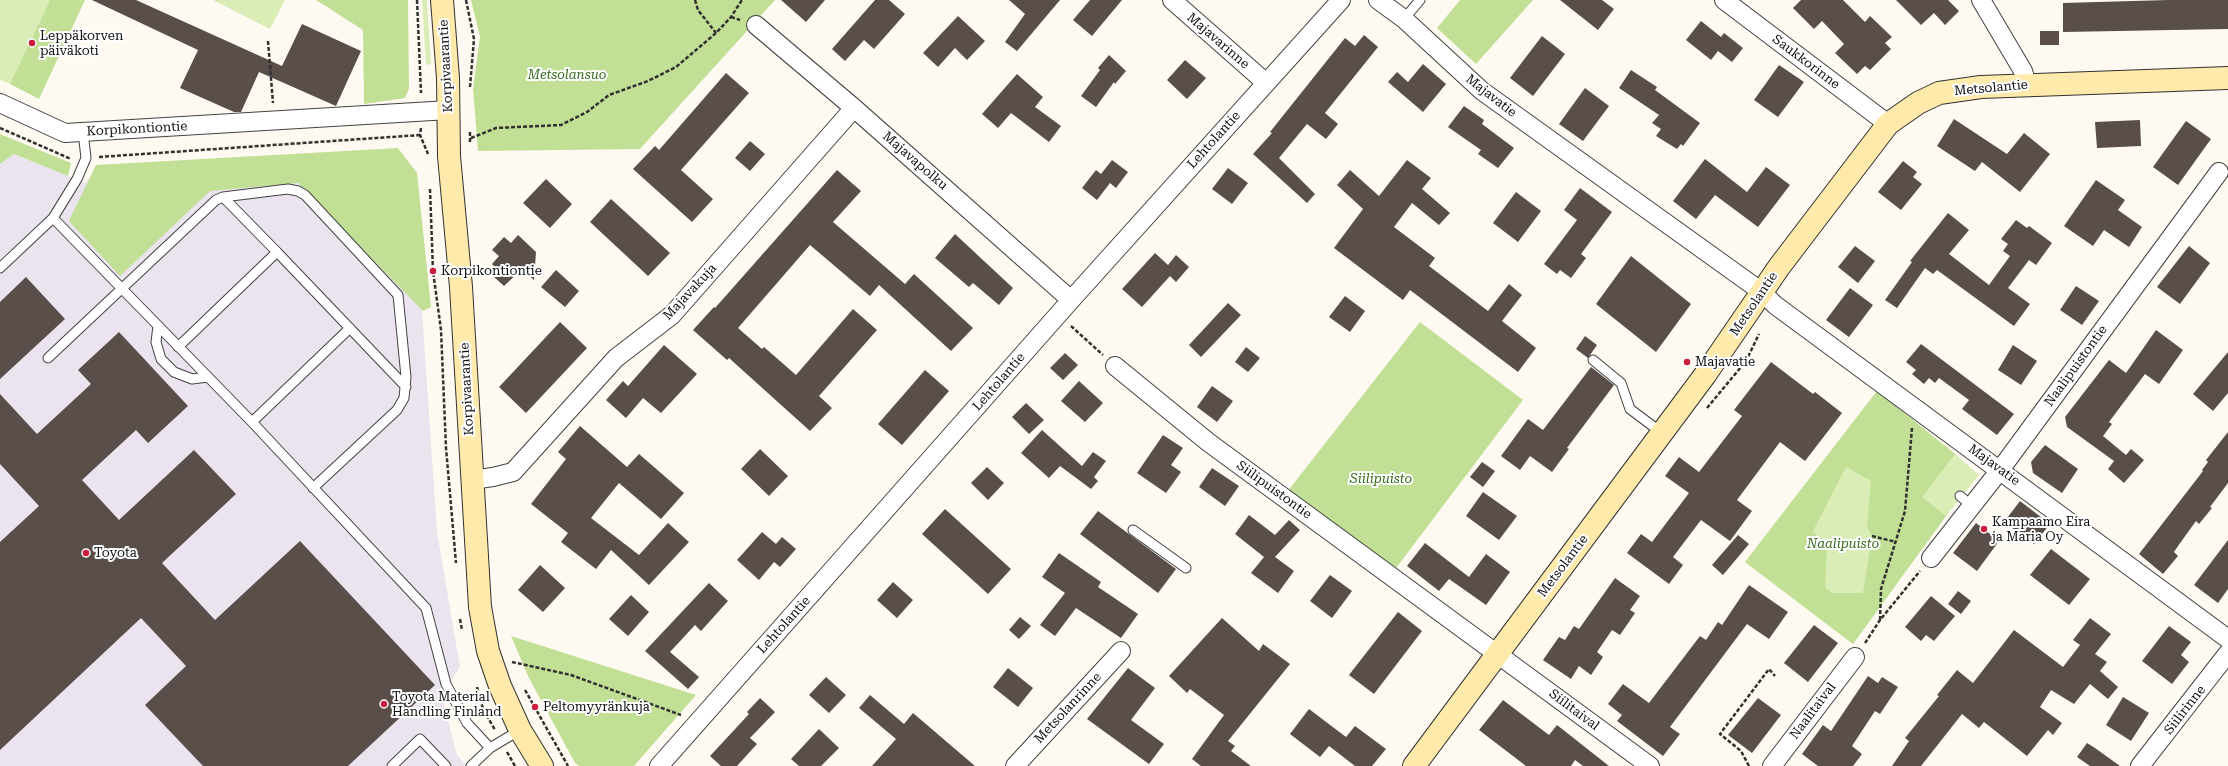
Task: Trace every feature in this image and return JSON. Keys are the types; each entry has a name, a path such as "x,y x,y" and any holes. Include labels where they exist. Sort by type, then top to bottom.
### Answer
{"street":[{"name":"Korpivaarantie","path":"442,0 449,110 449,156 461,287 480,606 488,651 500,686 520,730 542,766"},
{"name":"Majavarinne","path":"1172,0 1265,82"},
{"name":"Lehtolantie","path":"659,766 1265,82 1341,0"},
{"name":"Majavatie","path":"1378,0 1404,19 1482,91 1769,298 1916,409 2228,639"},
{"name":"Saukkorinne","path":"1724,0 1888,124"},
{"path":"1981,0 2023,71 2027,85"},
{"name":"Majavapolku","path":"749,23 854,108 1071,300"},
{"name":"Metsolantie","path":"1414,766 1742,323 1769,298 1888,124 1918,103 1939,93 1981,87 2228,78"},
{"name":"Korpikontiontie","path":"0,103 65,133 449,110"},
{"name":"Majavakuja","path":"472,480 513,472 616,358 672,315 854,108"},
{"name":"Naalipuistontie","path":"1931,558 1966,501 2000,470 2219,172"},
{"name":"Siilipuistontie","path":"1115,366 1208,442 1498,654"},
{"name":"Metsolanrinne","path":"1015,766 1121,651"},
{"name":"Siilirinne","path":"2140,766 2228,653"},
{"name":"Siilitaival","path":"1498,654 1650,766"},
{"name":"Naalitaival","path":"1772,766 1855,656"}],"lane":[{"path":"1404,19 1420,0"},
{"path":"2,262 53,218 77,179 86,158 83,132"},
{"path":"48,358 210,205 223,197 288,189 298,191 305,195 398,295 406,387 404,398 397,410 313,488"},
{"path":"223,197 406,387"},
{"path":"53,218 252,422 426,608 446,684 467,723 490,748"},
{"path":"178,346 277,252"},
{"path":"158,326 156,342 161,359 174,372 192,379 208,378"},
{"path":"252,422 350,328"},
{"path":"1593,360 1621,383 1630,409 1662,433"},
{"path":"1133,530 1186,568"},
{"path":"471,766 490,748 520,730"},
{"path":"392,766 420,739 446,766"}],"path":[{"path":"466,0 474,39 468,94"},
{"path":"695,0 698,10 716,33"},
{"path":"471,138 496,128 561,125 587,112 609,95 648,81 676,67 716,33 731,17 742,0"},
{"path":"731,17 749,23"},
{"path":"268,41 276,145"},
{"path":"0,128 68,159 420,135"},
{"path":"468,149 471,138 470,130"},
{"path":"1703,414 1746,361 1769,298"},
{"path":"1058,315 1115,366"},
{"path":"1880,620 1881,589 1905,511 1909,438 1916,409"},
{"path":"1872,536 1896,542"},
{"path":"1855,656 1880,620 1931,558"},
{"path":"512,668 508,661 571,675 685,716"},
{"path":"1749,766 1741,751 1720,734 1769,669 1774,676"},
{"path":"524,687 568,766"}],"shaded area":[{"path":"14,154 85,183 90,178 413,178 437,532 460,667 452,679 440,689 457,755 467,766 0,766 0,164"}],"green space":[{"path":"0,0 50,0 10,84 0,80"},
{"path":"50,0 85,0 39,99 10,84"},
{"path":"213,0 285,0 270,29"},
{"path":"316,0 408,0 409,89 405,98 364,104 363,30"},
{"path":"422,0 427,0 431,64 426,65"},
{"name":"Metsolansuo","path":"471,0 775,0 640,149 478,151 473,89 480,37"},
{"path":"1460,0 1533,0 1476,64 1437,28"},
{"path":"0,134 71,163 68,176 14,154 0,164"},
{"path":"398,148 417,173 431,307 423,311 298,183 210,191 120,276 69,221 96,165"},
{"name":"Siilipuisto","path":"1420,322 1523,400 1393,572 1287,492"},
{"name":"Naalipuisto","path":"1877,391 1979,475 1946,516 1853,644 1745,562"},
{"name":"Naalipuisto","path":"1877,391 1955,454 1922,497 1946,516 1853,644 1745,562","holes":["1846,467 1871,481 1867,526 1872,536 1863,593 1832,593 1825,587 1827,546 1813,531"]},
{"path":"511,636 696,695 634,766 579,766 575,763 529,678"}],"building":[{"path":"92,0 136,0 282,66 302,24 361,51 336,106 259,72 241,112 234,112 180,88 198,50"},
{"path":"781,0 825,0 806,22"},
{"path":"875,0 889,0 905,14 874,49 864,40 845,61 832,49"},
{"path":"1009,0 1060,0 1017,51 1005,42 1025,14"},
{"path":"1090,0 1122,0 1092,36 1073,20"},
{"path":"1560,0 1602,0 1614,9 1598,30"},
{"path":"1801,0 1843,0 1865,22 1870,16 1892,37 1885,43 1891,49 1870,70 1865,66 1857,74 1835,53 1844,44 1822,21 1814,29 1793,8"},
{"path":"1896,0 1948,0 1959,11 1945,25 1934,13 1921,25"},
{"path":"2228,0 2228,29 2063,32 2063,3"},
{"path":"958,16 985,41 967,60 955,48 938,67 923,53"},
{"path":"1701,21 1721,37 1724,33 1743,48 1732,62 1718,51 1711,60 1686,40"},
{"path":"2040,31 2059,31 2059,45 2040,45"},
{"path":"1364,35 1378,47 1325,113 1338,124 1326,139 1307,124 1279,158 1315,194 1307,203 1253,154 1272,133 1270,132 1345,38 1355,46"},
{"path":"1542,36 1565,54 1533,96 1510,78"},
{"path":"1109,55 1126,71 1115,84 1114,82 1096,107 1081,96 1100,70 1098,68"},
{"path":"1185,60 1206,78 1187,99 1167,80"},
{"path":"1423,64 1446,84 1423,112 1388,82 1397,72 1408,82"},
{"path":"1779,65 1804,82 1778,117 1754,100"},
{"path":"1631,70 1657,87 1655,90 1700,123 1683,146 1681,144 1677,149 1656,136 1661,129 1652,123 1659,115 1619,88"},
{"path":"726,73 749,93 681,170 713,199 692,222 633,169 655,146 659,150"},
{"path":"1017,74 1043,97 1035,107 1061,126 1049,142 1011,113 998,128 982,114"},
{"path":"1585,88 1609,106 1583,141 1559,124"},
{"path":"1464,106 1484,120 1482,124 1514,148 1498,168 1478,154 1481,150 1448,127"},
{"path":"1954,119 2007,154 2024,133 2050,154 2020,192 1982,162 1975,171 1937,146"},
{"path":"2140,120 2141,146 2097,148 2095,122"},
{"path":"2186,121 2211,139 2178,185 2153,167"},
{"path":"750,141 765,154 750,171 735,158"},
{"path":"1705,159 1747,192 1766,167 1790,185 1758,227 1715,195 1696,219 1673,201"},
{"path":"1112,160 1128,172 1116,188 1110,183 1097,200 1082,188 1096,170 1101,174"},
{"path":"1407,160 1431,178 1422,189 1450,213 1439,225 1412,203 1394,227 1435,258 1429,266 1488,311 1509,284 1522,295 1502,321 1536,348 1518,372 1410,290 1403,300 1334,248 1363,209 1337,185 1350,170 1379,196"},
{"path":"1903,161 1917,172 1913,177 1922,184 1901,210 1878,192"},
{"path":"1228,168 1248,183 1232,204 1212,189"},
{"path":"837,170 861,191 833,222 905,284 914,274 973,328 951,351 879,285 870,296 810,245 738,328 762,349 764,347 796,375 853,309 877,330 819,396 832,408 810,431 729,358 727,360 693,330 714,307 715,308"},
{"path":"546,179 572,204 550,228 523,203"},
{"path":"2096,180 2125,200 2118,210 2142,227 2129,247 2104,230 2093,246 2064,226"},
{"path":"1580,188 1612,212 1581,254 1586,258 1571,278 1560,270 1557,274 1544,264 1577,220 1564,210"},
{"path":"1516,192 1541,211 1518,242 1493,223"},
{"path":"611,199 670,253 648,276 590,222"},
{"path":"1948,213 1969,230 1949,254 1989,285 2010,256 2003,251 2008,244 2001,239 2016,220 2027,228 2029,226 2052,243 2036,265 2029,260 2008,288 2030,304 2014,326 1937,270 1933,274 1925,268 1897,308 1885,300 1912,262 1910,261"},
{"path":"955,234 1013,288 999,305 973,283 969,287 935,258"},
{"path":"518,235 536,252 534,280 522,269 504,286 494,277 499,271 492,264 499,256 492,250 504,237 511,243"},
{"path":"1855,246 1875,261 1858,283 1838,267"},
{"path":"2189,246 2210,263 2180,304 2157,287"},
{"path":"1155,253 1168,265 1176,255 1189,267 1176,282 1170,276 1142,307 1122,289"},
{"path":"1631,256 1691,304 1656,352 1596,304"},
{"path":"556,270 579,291 565,307 541,287"},
{"path":"26,277 65,319 0,379 0,302"},
{"path":"2076,286 2099,301 2082,325 2060,310"},
{"path":"1850,288 1873,305 1849,337 1826,320"},
{"path":"1345,296 1365,311 1350,332 1329,317"},
{"path":"1228,303 1241,315 1201,357 1189,345"},
{"path":"560,322 587,348 526,413 499,387"},
{"path":"2156,330 2183,350 2159,384 2145,374 2109,422 2112,424 2103,436 2126,455 2131,449 2144,460 2124,483 2108,469 2114,461 2067,427 2065,417 2109,360 2126,373"},
{"name":"Toyota","path":"119,332 188,406 148,443 136,430 82,480 119,520 194,450 236,494 162,563 215,620 300,541 435,685 348,766 203,766 145,705 186,666 141,618 0,750 0,542 39,506 0,464 0,394 37,434 91,384 78,370"},
{"path":"1585,336 1597,345 1588,358 1576,349"},
{"path":"1921,344 2014,414 1997,435 1962,409 1969,400 1939,378 1935,383 1929,378 1924,384 1912,374 1916,370 1906,362"},
{"path":"664,345 697,374 661,413 643,398 626,418 606,400 623,381 628,386"},
{"path":"2013,345 2037,361 2021,385 1998,370"},
{"path":"1246,347 1260,358 1248,372 1235,362"},
{"path":"2228,352 2228,393 2213,411 2193,394"},
{"path":"1065,353 1078,365 1063,380 1050,368"},
{"path":"1771,362 1813,394 1815,392 1842,413 1805,461 1780,442 1737,500 1752,511 1730,541 1701,520 1673,557 1683,565 1669,584 1627,553 1641,534 1652,542 1689,493 1665,476 1679,457 1699,472 1742,416 1734,410"},
{"path":"1591,367 1614,385 1567,448 1569,449 1552,472 1530,456 1520,470 1501,456 1528,419 1543,430"},
{"path":"925,370 949,391 902,445 878,424"},
{"path":"1079,381 1103,403 1085,422 1061,401"},
{"path":"1212,386 1233,401 1217,422 1197,407"},
{"path":"1026,403 1044,420 1029,434 1012,417"},
{"path":"580,426 627,467 639,454 684,493 661,519 619,483 591,518 639,555 668,523 689,542 649,585 611,550 596,569 561,542 568,533 531,504 566,459 558,452"},
{"path":"1042,430 1082,466 1093,452 1106,461 1094,477 1098,481 1091,489 1060,466 1049,478 1021,453"},
{"path":"2228,432 2228,483 2210,507 2212,508 2199,524 2196,521 2178,546 2174,552 2178,556 2163,574 2139,554 2203,471 2202,470 2208,462 2206,460"},
{"path":"1163,435 1183,448 1171,465 1181,472 1166,493 1137,473"},
{"path":"2045,445 2078,469 2062,493 2033,473 2031,462"},
{"path":"760,449 788,476 769,496 741,469"},
{"path":"1482,462 1495,471 1483,487 1470,477"},
{"path":"987,467 1004,483 988,500 971,483"},
{"path":"1212,468 1239,486 1225,506 1199,487"},
{"path":"1483,492 1517,516 1499,540 1466,516"},
{"path":"2020,501 2050,524 2034,544 2004,522"},
{"path":"945,509 1011,569 988,594 922,534"},
{"path":"1098,511 1176,569 1158,593 1080,534"},
{"path":"1249,515 1275,535 1289,520 1300,530 1275,557 1294,571 1278,593 1251,573 1264,557 1235,534"},
{"path":"1976,523 1999,541 1977,571 1953,553"},
{"path":"762,532 776,544 782,537 796,549 780,567 774,562 759,580 737,560"},
{"path":"1738,535 1749,544 1723,575 1712,565"},
{"path":"2228,540 2228,589 2218,603 2194,585"},
{"path":"1425,543 1469,577 1486,554 1510,572 1486,605 1449,579 1439,591 1407,566"},
{"path":"2051,549 2090,579 2069,605 2030,575"},
{"path":"1059,553 1101,582 1098,587 1138,614 1121,638 1076,608 1055,636 1040,625 1065,593 1042,577"},
{"path":"540,565 565,588 543,612 518,590"},
{"path":"1330,575 1352,591 1332,618 1310,601"},
{"path":"1615,578 1640,596 1630,610 1635,613 1620,635 1612,630 1597,652 1603,657 1591,675 1579,666 1571,679 1543,660 1559,637 1565,640 1574,626 1579,629"},
{"path":"893,582 913,600 897,618 877,600"},
{"path":"709,583 728,601 701,631 695,625 670,652 699,677 688,689 645,651"},
{"path":"1749,585 1788,612 1769,639 1747,624 1670,727 1680,734 1663,756 1617,721 1622,715 1608,704 1623,684 1649,703 1700,636 1706,640 1718,622 1722,625"},
{"path":"1958,591 1971,601 1961,614 1948,604"},
{"path":"631,595 649,612 628,636 609,619"},
{"path":"1931,596 1955,616 1934,641 1926,635 1921,641 1905,627"},
{"path":"1398,612 1422,631 1374,694 1349,675"},
{"path":"1020,617 1031,626 1019,639 1009,630"},
{"path":"1222,618 1259,651 1263,644 1290,664 1228,741 1235,746 1231,751 1251,766 1201,766 1192,759 1224,715 1190,689 1187,693 1169,676"},
{"path":"2090,618 2111,634 2095,654 2107,662 2100,671 2118,687 2108,699 2090,684 2074,704 2051,690 2040,707 2062,723 2053,735 2048,730 2027,756 1984,722 1979,728 1962,714 1921,766 1892,766 1909,741 1905,738 1939,696 1937,695 1957,670 1973,683 2014,630 2063,667 2080,645 2073,640"},
{"path":"1814,625 1838,643 1808,682 1784,663"},
{"path":"2169,626 2191,642 2181,655 2189,662 2172,684 2142,661"},
{"path":"1008,668 1033,688 1018,707 993,687"},
{"path":"1128,668 1155,688 1131,720 1164,744 1149,764 1087,719"},
{"path":"1868,676 1878,683 1882,677 1898,687 1880,714 1875,711 1852,746 1862,754 1853,766 1818,766 1802,754 1823,725 1831,731"},
{"path":"826,677 846,695 829,713 809,695"},
{"path":"870,695 904,724 913,713 975,766 872,766 896,739 859,708"},
{"path":"2123,697 2149,713 2131,741 2106,725"},
{"path":"760,698 775,712 750,738 757,744 737,766 721,766 710,756 749,714 747,712"},
{"path":"1758,698 1781,715 1752,753 1728,735"},
{"path":"1503,700 1549,735 1557,725 1609,766 1583,766 1575,760 1571,766 1526,766 1479,730"},
{"path":"1309,709 1346,737 1355,726 1386,749 1372,766 1355,766 1329,746 1320,757 1290,734"},
{"path":"819,729 839,748 821,766 799,766 791,759"},
{"path":"2087,743 2120,766 2090,766 2077,757"}],"place":[{"name":"Leppäkorven päiväkoti","path":"32,43"},
{"name":"Korpikontiontie","path":"433,271"},
{"name":"Majavatie","path":"1687,362"},
{"name":"Kampaamo Eira ja Maria Oy","path":"1984,529"},
{"name":"Toyota","path":"86,553"},
{"name":"Toyota Material Handling Finland","path":"384,704"},
{"name":"Peltomyyränkuja","path":"535,707"}]}
